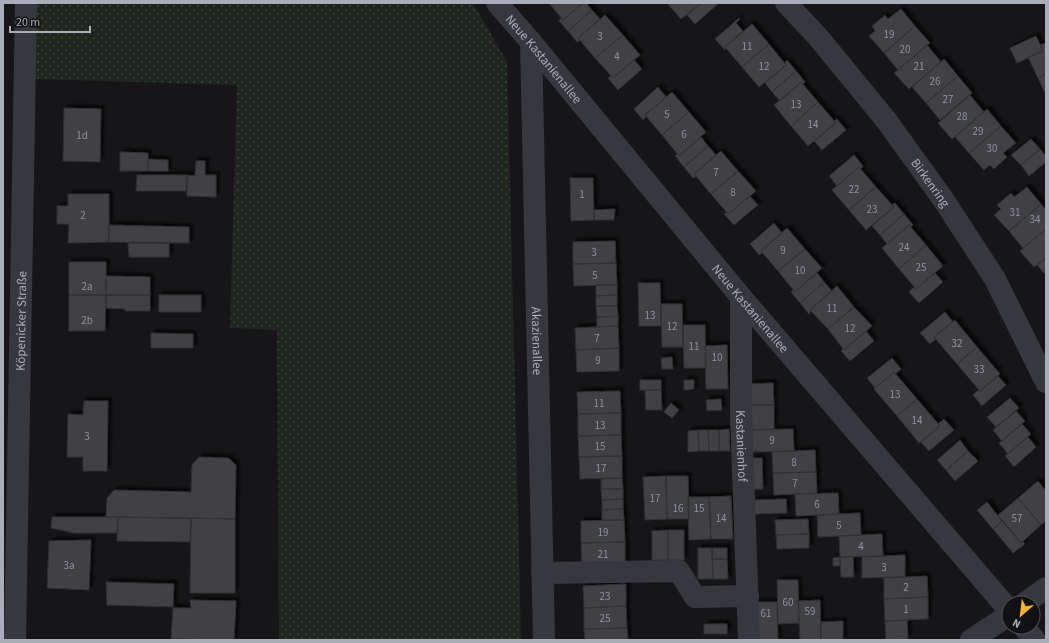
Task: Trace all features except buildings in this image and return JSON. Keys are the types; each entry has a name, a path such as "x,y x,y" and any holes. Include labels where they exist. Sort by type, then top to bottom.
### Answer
{"street":[{"name":"Köpenicker Straße","path":"15,640 26,3"},
{"name":"Neue Kastanienallee","path":"497,3 741,296 1001,601"},
{"name":"Birkenring","path":"786,3 818,37 886,120 943,199 995,279 1046,382"},
{"name":"Akazienallee","path":"531,42 544,640"},
{"name":"Kastanienhof","path":"741,296 741,417 749,640"},
{"path":"542,573 679,571 696,598 748,596"},
{"path":"1036,595 1046,588"},
{"path":"971,640 1001,620"}],"shaded area":[{"path":"36,3 473,3 507,62 521,640 279,640 277,330 230,328 237,85 34,79"}]}
